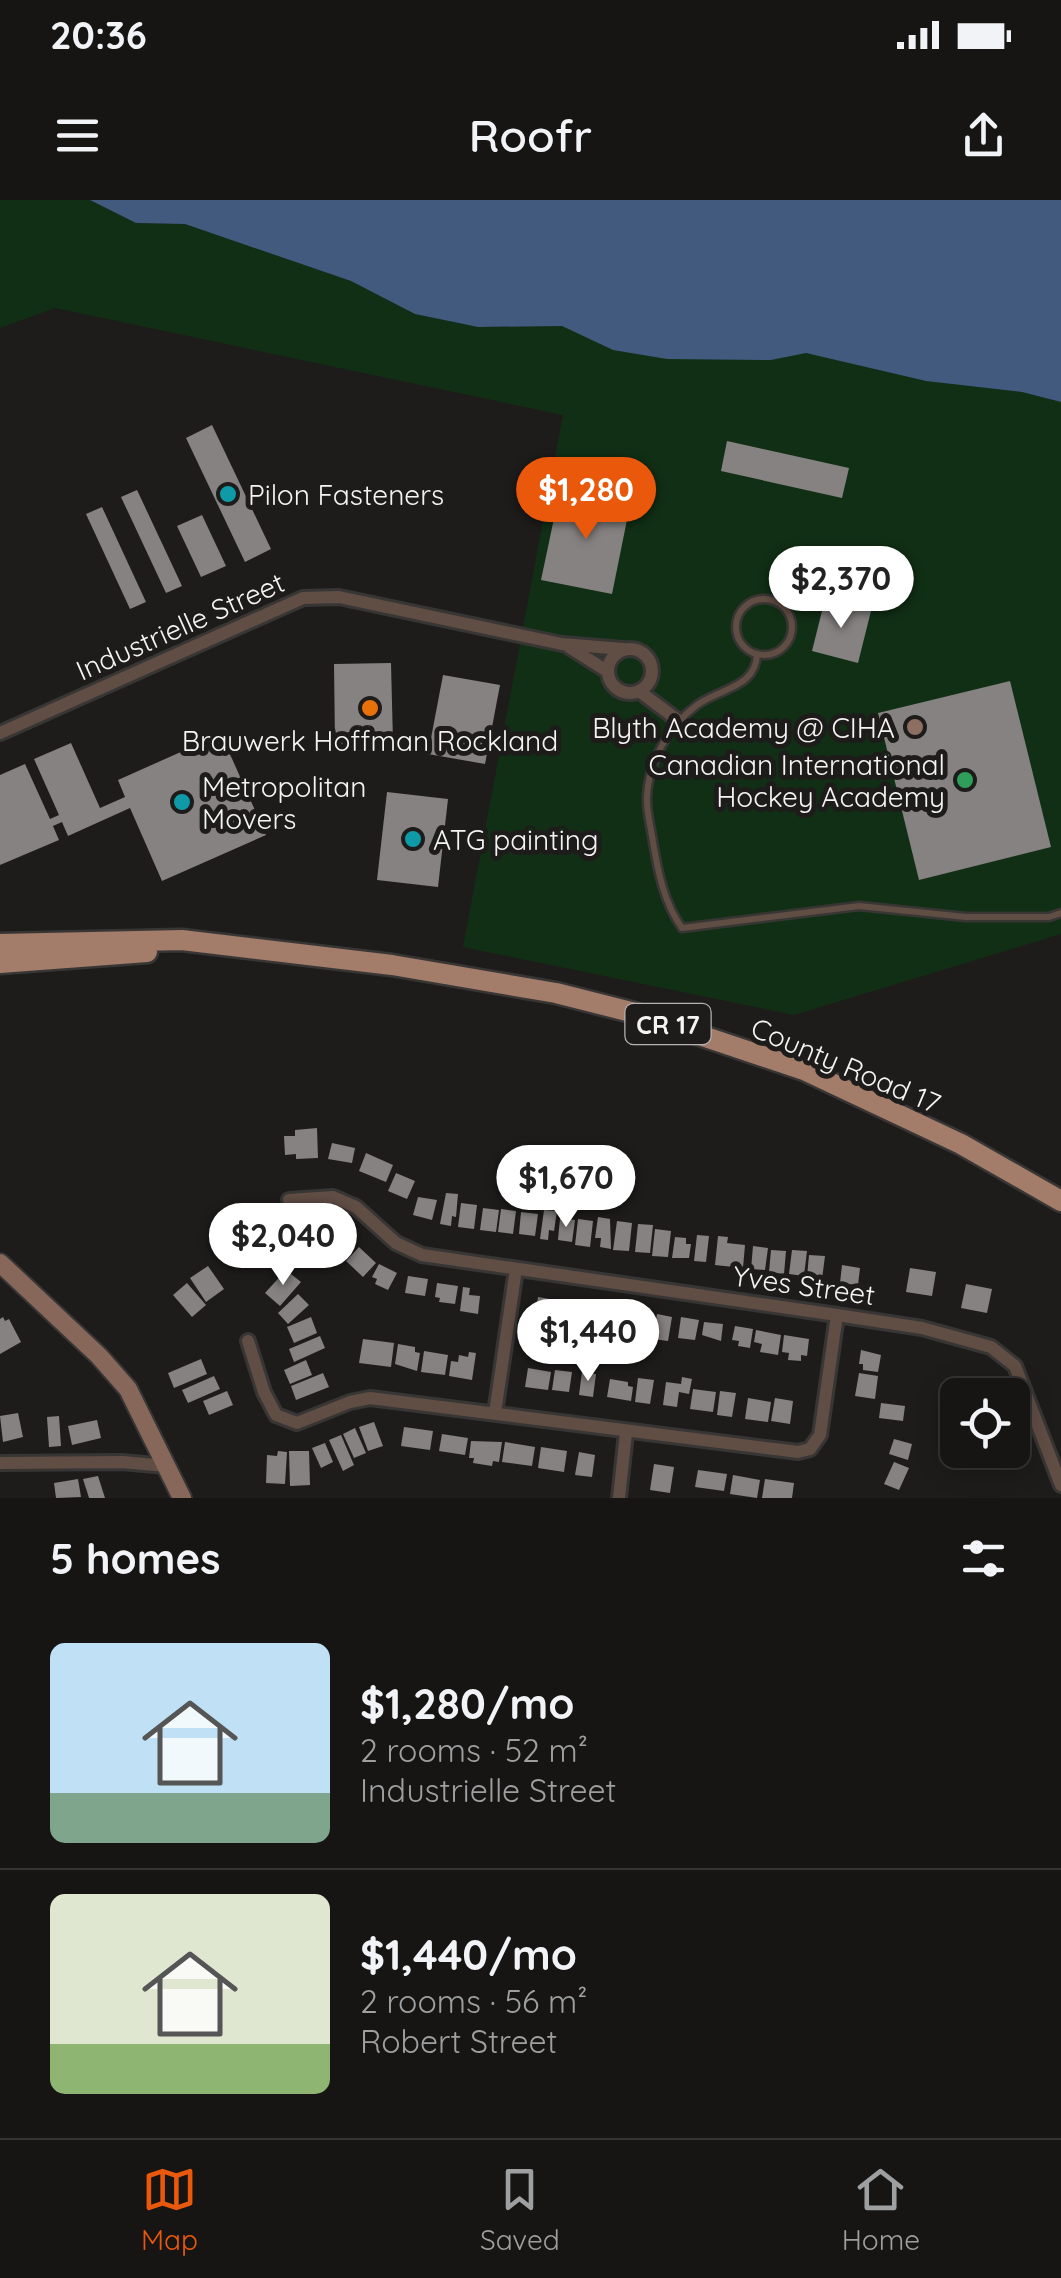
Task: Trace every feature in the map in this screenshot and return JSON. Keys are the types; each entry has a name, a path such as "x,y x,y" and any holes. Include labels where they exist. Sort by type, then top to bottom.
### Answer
{"main road":[{"name":"County Road 17","path":"0,944 182,940 392,965 556,993 632,1012 804,1070 962,1144 1061,1201"},
{"name":"County Road 17","path":"0,963 244,949"}],"street":[{"name":"Industrielle Street","path":"0,733 302,598 339,598 562,644 623,649"},
{"name":"Industrielle Street","path":"562,644 588,656 606,671 618,690 639,691 676,718"},
{"path":"606,671 612,657 623,649 644,654 676,718"},
{"path":"639,691 652,674"},
{"name":"Yves Street","path":"290,1200 333,1197 356,1207 396,1243 422,1254 837,1314 922,1328 992,1347 1015,1366 1061,1484"},
{"path":"495,1413 516,1269"},
{"path":"4,1274 99,1356 123,1383 182,1498"},
{"path":"248,1341 276,1416 298,1423 370,1398 798,1452 810,1449 820,1434 837,1314"},
{"path":"619,1498 626,1433"},
{"path":"0,1463 122,1462 166,1466"}],"lane":[{"path":"771,600 786,609 792,634 774,653 757,654 741,643 736,624 744,607 771,600"},
{"path":"757,654 751,675 676,718 663,741 646,798 658,870 673,916 682,928 859,906 966,917 1061,914"}],"green space":[{"path":"0,200 90,200 136,223 185,224 351,281 416,314 478,327 563,326 613,350 771,360 805,352 917,379 1022,392 1061,402 1061,934 794,1015 463,947 563,415 55,308 0,328"}],"water":[{"path":"90,200 1061,200 1061,402 1022,392 926,381 806,353 771,360 667,359 613,350 562,326 478,327 415,314 351,281 185,224 136,223"}],"building":[{"name":"Pilon Fasteners","path":"212,425 271,549 245,562 186,438"},
{"path":"727,441 849,468 842,498 721,471"},
{"path":"137,490 182,586 166,593 121,497"},
{"path":"560,490 630,505 612,594 541,580"},
{"path":"102,507 146,602 130,609 86,514"},
{"path":"202,515 226,566 201,577 177,526"},
{"path":"825,599 871,611 858,663 812,651"},
{"path":"391,663 393,743 335,744 334,664"},
{"path":"443,675 500,685 485,764 428,754"},
{"name":"Canadian International Hockey Academy","path":"1010,681 1051,847 919,880 878,713"},
{"name":"Metropolitan Movers","path":"221,734 266,835 162,881 130,808 68,836 62,822 53,826 59,840 0,865 0,775 25,764 50,819 59,815 34,759 71,743 100,808 125,797 118,780"},
{"name":"ATG painting","path":"387,792 448,799 438,887 377,880"},
{"path":"317,1128 318,1158 285,1155 284,1136 295,1136 295,1130"},
{"path":"332,1143 355,1148 352,1163 328,1159"},
{"path":"366,1153 393,1165 386,1182 359,1171"},
{"path":"396,1173 415,1181 407,1199 388,1191"},
{"path":"446,1193 458,1194 451,1226 440,1224"},
{"path":"418,1197 437,1200 432,1220 413,1215"},
{"path":"461,1203 477,1205 474,1229 458,1227"},
{"path":"483,1208 499,1210 496,1232 480,1230"},
{"path":"501,1209 516,1211 513,1234 498,1232"},
{"path":"544,1210 557,1211 554,1231 549,1230 548,1240 540,1239"},
{"path":"521,1212 538,1214 535,1236 519,1234"},
{"path":"598,1217 610,1219 611,1249 600,1247 601,1238 595,1238"},
{"path":"560,1218 575,1220 572,1242 558,1240"},
{"path":"578,1219 593,1221 590,1247 575,1245"},
{"path":"336,1220 350,1239 337,1249 323,1231"},
{"path":"617,1221 632,1223 629,1251 613,1250"},
{"path":"638,1224 653,1225 650,1253 635,1252"},
{"path":"655,1229 671,1231 668,1257 652,1256"},
{"path":"697,1235 709,1236 706,1262 694,1261"},
{"path":"718,1236 728,1237 727,1243 745,1245 743,1268 715,1265"},
{"path":"675,1237 686,1238 686,1244 691,1244 689,1258 672,1258"},
{"path":"753,1246 768,1248 765,1270 751,1269"},
{"path":"359,1247 376,1263 363,1277 346,1261"},
{"path":"771,1250 786,1251 784,1274 769,1272"},
{"path":"792,1250 807,1251 804,1276 789,1274"},
{"path":"809,1255 825,1256 822,1279 807,1277"},
{"path":"379,1264 397,1273 388,1290 375,1284 377,1279 372,1277"},
{"path":"842,1265 860,1268 858,1285 840,1283"},
{"path":"208,1266 224,1289 206,1302 190,1278"},
{"path":"910,1268 936,1272 932,1296 906,1292"},
{"path":"286,1270 301,1282 280,1306 265,1293"},
{"path":"408,1276 428,1279 425,1296 405,1293"},
{"path":"187,1283 206,1305 192,1317 173,1295"},
{"path":"437,1283 458,1286 455,1304 439,1302 440,1298 435,1297"},
{"path":"966,1284 992,1289 987,1313 961,1308"},
{"path":"463,1287 470,1288 469,1295 480,1296 478,1314 460,1311"},
{"path":"298,1294 309,1305 288,1324 278,1313"},
{"path":"538,1297 561,1301 557,1322 535,1318"},
{"path":"566,1301 589,1304 586,1322 563,1319"},
{"path":"601,1306 616,1308 612,1333 597,1331"},
{"path":"627,1310 642,1312 639,1336 617,1333 618,1319 625,1321"},
{"path":"657,1314 672,1317 668,1341 653,1339"},
{"path":"311,1317 317,1333 294,1343 287,1327"},
{"path":"681,1317 699,1320 695,1340 678,1338"},
{"path":"0,1319 5,1321 9,1319 21,1342 0,1354"},
{"path":"704,1322 723,1324 721,1341 702,1335"},
{"path":"735,1326 753,1329 750,1348 738,1346 739,1341 732,1340"},
{"path":"756,1330 781,1335 778,1355 760,1352 762,1344 754,1342"},
{"path":"784,1335 809,1339 807,1356 801,1355 801,1361 788,1360 789,1353 782,1352"},
{"path":"320,1336 325,1348 294,1362 289,1349"},
{"path":"363,1339 394,1343 391,1367 359,1363"},
{"path":"398,1344 415,1347 415,1352 420,1353 417,1371 395,1364"},
{"path":"861,1350 881,1355 878,1372 863,1370 863,1364 859,1364"},
{"path":"424,1351 448,1355 445,1375 421,1372"},
{"path":"469,1352 476,1353 472,1380 449,1376 451,1361 458,1362 459,1355 468,1357"},
{"path":"201,1359 207,1374 174,1388 168,1373"},
{"path":"306,1360 312,1375 290,1384 284,1370"},
{"path":"528,1368 551,1372 548,1390 525,1387"},
{"path":"555,1370 572,1372 569,1392 552,1390"},
{"path":"582,1372 596,1374 593,1397 579,1395"},
{"path":"323,1373 329,1387 296,1400 291,1386"},
{"path":"859,1373 878,1376 875,1399 855,1396"},
{"path":"214,1376 220,1389 188,1403 182,1390"},
{"path":"682,1377 692,1379 689,1394 679,1392 677,1407 663,1405 666,1382 681,1384"},
{"path":"638,1378 654,1380 650,1404 635,1402"},
{"path":"610,1379 628,1382 633,1387 631,1401 607,1397"},
{"path":"693,1389 716,1392 713,1412 690,1409"},
{"path":"227,1391 233,1405 209,1415 203,1401"},
{"path":"720,1391 736,1393 732,1417 717,1415"},
{"path":"748,1398 771,1402 768,1422 745,1419"},
{"path":"775,1398 793,1401 790,1424 771,1421"},
{"path":"881,1403 905,1406 903,1421 879,1418"},
{"path":"18,1413 23,1437 3,1442 0,1416"},
{"path":"59,1416 61,1446 49,1447 47,1417"},
{"path":"97,1420 101,1438 72,1445 68,1426"},
{"path":"374,1422 383,1446 368,1451 359,1427"},
{"path":"404,1427 433,1431 430,1450 401,1446"},
{"path":"355,1428 366,1453 354,1458 343,1434"},
{"path":"442,1434 468,1438 465,1455 439,1451"},
{"path":"341,1435 354,1465 343,1471 329,1440"},
{"path":"894,1439 912,1444 908,1460 889,1454"},
{"path":"471,1441 502,1442 499,1462 493,1461 492,1466 473,1463 474,1458 469,1458"},
{"path":"505,1442 535,1447 532,1466 502,1462"},
{"path":"325,1443 333,1462 321,1468 312,1448"},
{"path":"541,1447 567,1451 564,1472 538,1468"},
{"path":"278,1451 287,1452 285,1484 266,1483 267,1455 277,1456"},
{"path":"289,1451 309,1451 310,1485 290,1486"},
{"path":"579,1452 595,1455 592,1477 575,1475"},
{"path":"894,1462 909,1468 899,1490 884,1484"},
{"path":"654,1464 674,1467 670,1493 650,1490"},
{"path":"698,1470 727,1474 724,1491 695,1487"},
{"path":"733,1475 760,1480 757,1498 730,1494"},
{"path":"98,1476 105,1498 89,1498 83,1479"},
{"path":"78,1479 81,1497 56,1498 54,1483"},
{"path":"765,1479 794,1483 792,1498 762,1498"}],"place":[{"name":"Pilon Fasteners","path":"228,494"},
{"name":"Brauwerk Hoffman Rockland","path":"370,708"},
{"name":"Blyth Academy @ CIHA","path":"915,727"},
{"name":"Canadian International Hockey Academy","path":"965,780"},
{"name":"Metropolitan Movers","path":"182,802"},
{"name":"ATG painting","path":"413,839"}]}
